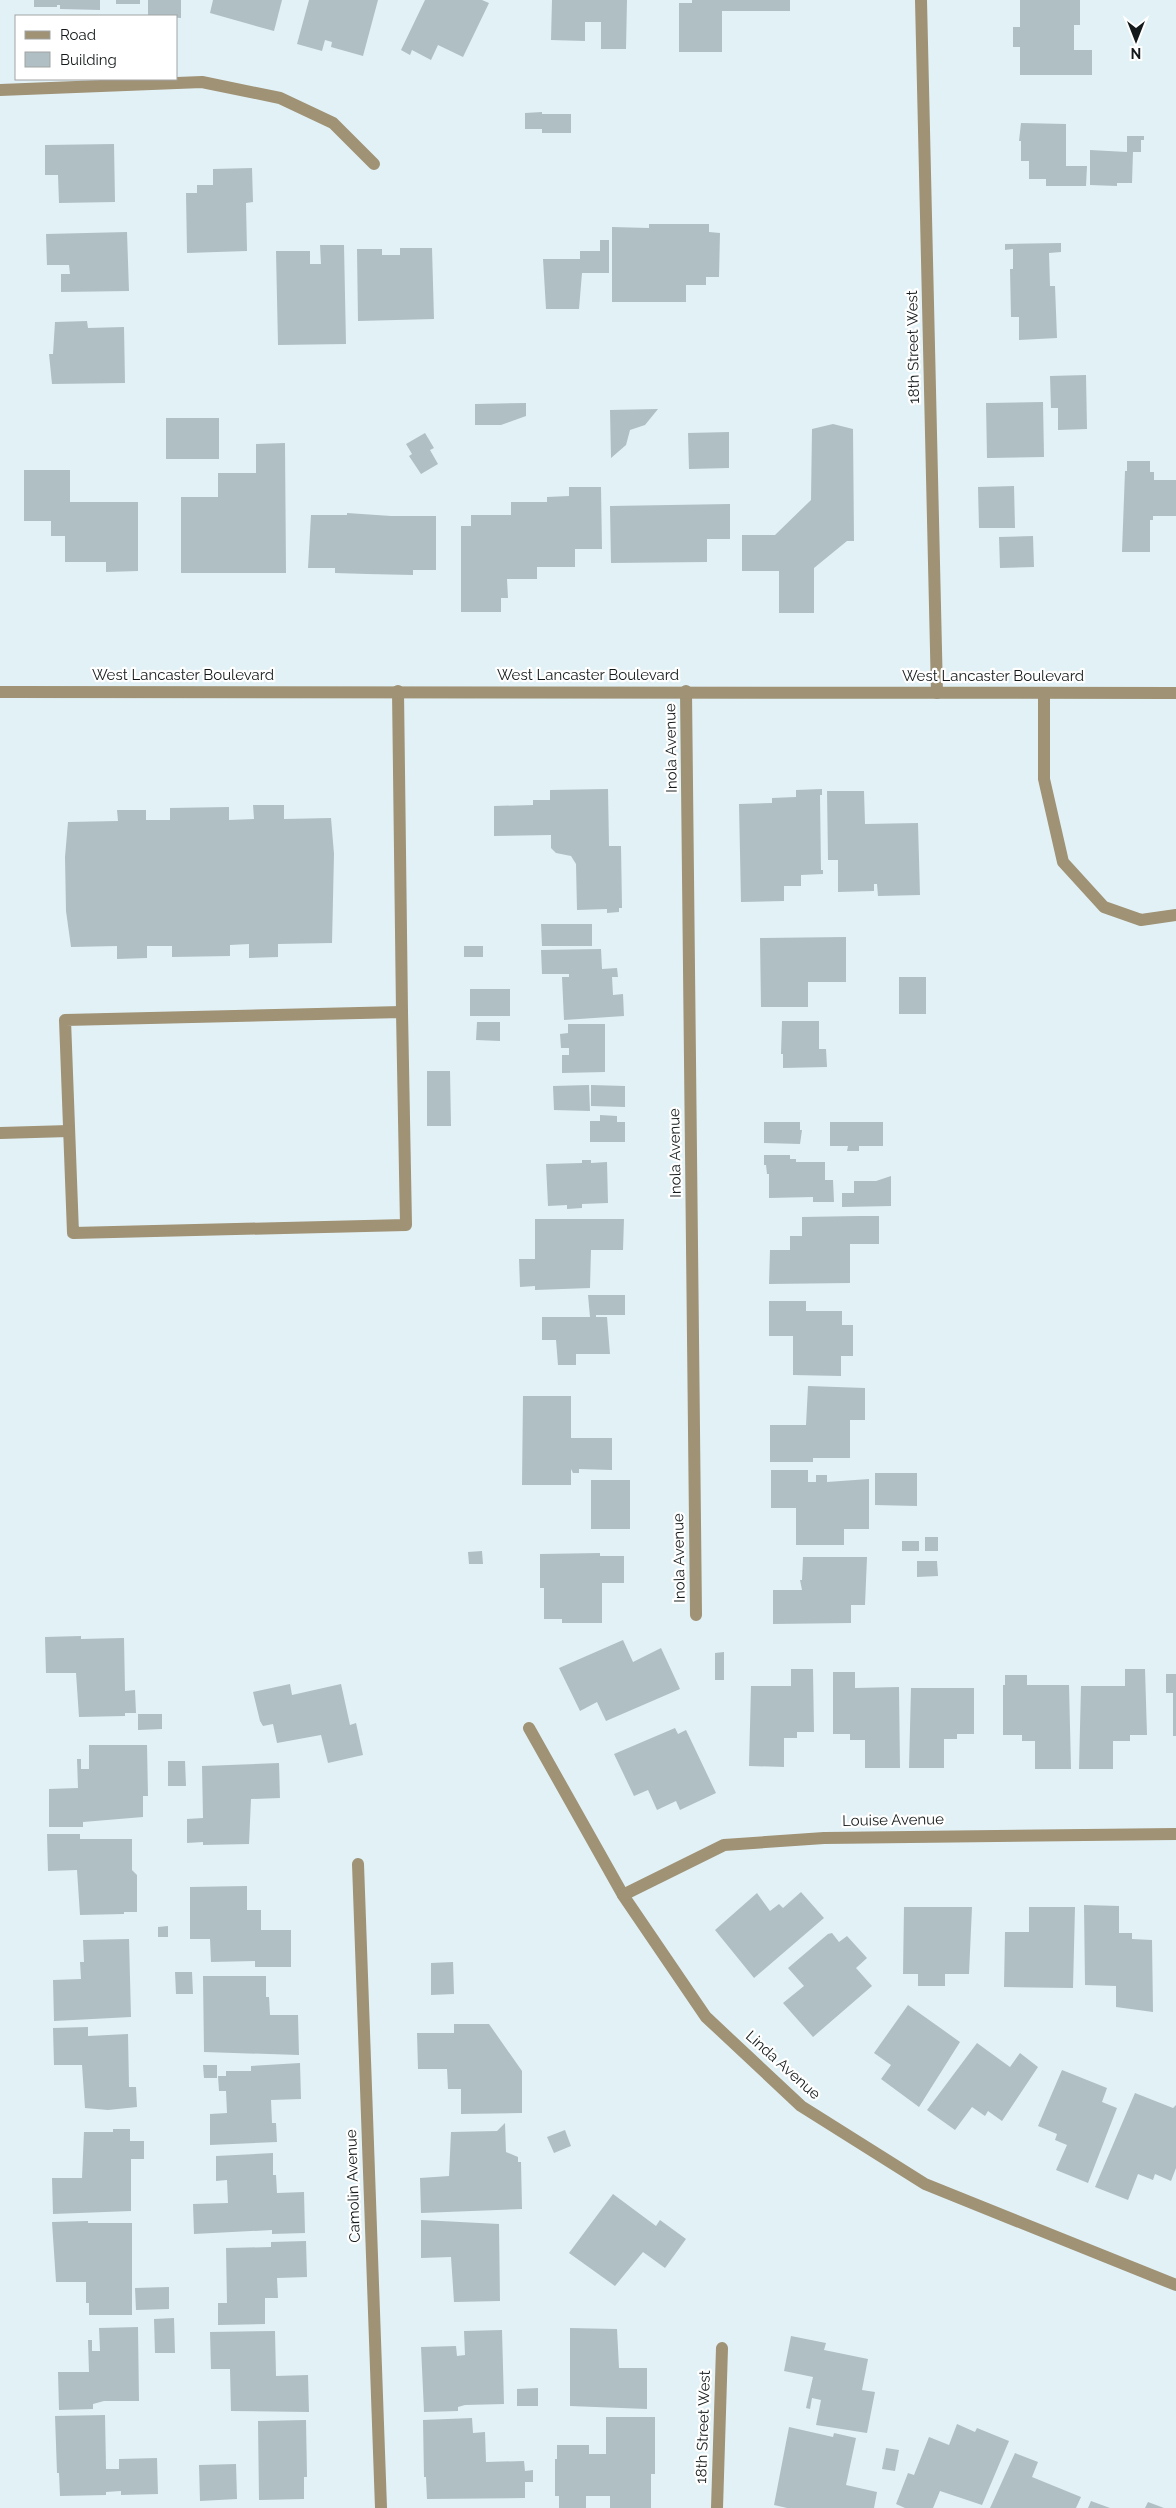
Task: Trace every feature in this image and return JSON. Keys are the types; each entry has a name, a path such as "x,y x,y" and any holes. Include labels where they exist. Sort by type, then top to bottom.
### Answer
{"street":[{"name":"18th Street West","path":"921,0 937,693"},
{"path":"0,90 202,82 280,98 333,123 374,164"},
{"path":"398,691 406,1225 73,1233 65,1020 402,1012"},
{"name":"West Lancaster Boulevard","path":"0,692 686,691 1176,693"},
{"name":"Inola Avenue","path":"686,691 696,1615"},
{"path":"1044,693 1044,779 1063,862 1104,907 1141,920 1176,915"},
{"path":"0,1133 69,1131"},
{"name":"Linda Avenue","path":"529,1728 622,1895 706,2017 801,2106 925,2184 1176,2285"},
{"name":"Louise Avenue","path":"622,1895 724,1845 824,1838 1176,1834"},
{"name":"Camolin Avenue","path":"358,1864 381,2508"},
{"name":"18th Street West","path":"717,2508 722,2348"}],"building":[{"path":"34,0 100,0 100,10 60,9 60,5 57,5 57,7 34,7"},
{"path":"116,0 140,0 140,4 116,4"},
{"path":"148,0 181,0 181,18 178,18 178,15 148,15"},
{"path":"213,0 282,0 274,31 210,13"},
{"path":"309,0 378,0 363,56 331,47 332,42 325,40 322,51 297,44"},
{"path":"425,0 482,0 489,3 463,57 438,45 431,60 412,50 410,55 401,50"},
{"path":"552,0 627,0 626,49 601,49 601,22 585,22 585,41 551,40"},
{"path":"692,0 790,0 790,11 722,11 722,52 679,52 679,3 692,3"},
{"path":"1020,0 1080,0 1080,25 1074,25 1074,50 1092,50 1092,75 1020,75 1020,47 1013,47 1013,27 1020,27"},
{"path":"542,112 542,114 571,114 571,133 542,133 542,129 525,129 525,113"},
{"path":"1021,123 1066,124 1066,166 1087,166 1086,186 1046,186 1046,179 1029,179 1029,161 1021,161 1021,141 1019,141"},
{"path":"1127,136 1144,136 1144,140 1141,140 1141,152 1133,152 1132,183 1117,183 1117,186 1090,185 1090,150 1127,152"},
{"path":"114,144 115,202 59,203 58,175 45,175 45,145"},
{"path":"252,168 253,202 246,203 247,251 187,253 186,193 197,193 197,185 213,185 213,169"},
{"path":"649,224 709,224 709,232 720,233 719,277 706,277 706,285 686,285 686,302 612,302 612,227 649,228"},
{"path":"127,232 129,291 61,292 61,274 70,274 69,265 47,265 46,234"},
{"path":"600,240 609,240 609,273 582,273 579,309 546,309 543,259 580,259 580,251 600,251"},
{"path":"1061,243 1061,252 1049,253 1050,286 1055,286 1057,338 1019,340 1019,317 1011,317 1010,269 1013,269 1013,249 1005,250 1005,244"},
{"path":"320,245 344,245 346,344 278,345 276,251 310,251 310,264 321,264"},
{"path":"400,248 432,248 434,319 358,321 357,249 382,249 382,255 400,255"},
{"path":"87,321 88,328 124,327 125,383 52,384 49,354 53,354 55,322"},
{"path":"1086,375 1087,429 1058,430 1058,408 1051,408 1050,376"},
{"path":"1043,402 1044,457 987,458 986,403"},
{"path":"526,403 526,416 501,425 475,425 475,404"},
{"path":"658,409 645,425 630,430 626,445 611,458 610,410"},
{"path":"166,418 219,418 219,459 166,459"},
{"path":"833,424 853,429 854,541 847,541 814,568 814,613 779,613 779,571 742,571 742,535 775,535 811,500 812,429"},
{"path":"729,432 729,468 689,469 688,433"},
{"path":"425,433 434,448 430,450 438,464 421,474 409,456 412,454 406,444"},
{"path":"285,443 286,573 181,573 181,497 218,497 218,473 256,473 256,444"},
{"path":"1127,461 1150,461 1150,472 1154,472 1154,480 1176,480 1176,516 1153,516 1153,520 1150,520 1150,552 1122,552"},
{"path":"24,470 70,470 70,502 138,502 138,571 106,572 106,562 65,562 65,536 51,536 51,521 24,521"},
{"path":"1014,486 1015,528 979,528 978,487"},
{"path":"569,487 601,487 602,549 575,549 575,567 537,567 537,579 507,579 508,598 501,598 501,612 461,612 461,526 471,526 471,515 511,515 511,502 547,502 547,497 569,496"},
{"path":"730,504 730,539 707,539 707,562 611,563 610,506"},
{"path":"347,513 391,516 436,516 436,570 413,570 413,575 335,573 335,568 308,568 311,515 347,515"},
{"path":"1033,536 1034,567 1000,568 999,537"},
{"path":"608,789 609,846 621,846 622,908 619,908 619,912 607,913 607,909 577,910 576,864 571,856 556,853 551,848 551,835 494,836 494,806 533,805 533,800 550,800 550,790"},
{"path":"822,789 822,795 820,795 821,870 823,870 823,874 801,875 801,886 784,886 784,901 741,902 739,804 772,803 772,798 796,797 796,790"},
{"path":"827,791 864,791 865,824 918,823 920,895 878,896 877,884 874,884 874,891 838,892 838,860 828,860"},
{"path":"253,805 284,805 284,819 331,818 334,854 332,943 278,944 278,957 249,958 249,944 230,945 230,956 172,957 172,946 147,946 147,958 117,959 117,946 71,947 66,911 65,857 68,822 118,821 117,810 146,810 146,820 170,820 170,808 229,807 229,820 254,819"},
{"path":"541,924 592,924 592,946 542,946"},
{"path":"846,937 846,982 808,982 808,1007 761,1007 760,938"},
{"path":"464,946 483,946 483,957 464,957"},
{"path":"601,949 602,969 617,968 618,977 612,977 613,995 623,994 624,1016 564,1020 562,977 569,977 569,974 542,974 541,950"},
{"path":"899,977 926,977 926,1014 899,1014"},
{"path":"470,989 510,989 510,1016 470,1016"},
{"path":"782,1021 819,1021 819,1049 826,1049 827,1067 783,1068 783,1054 781,1054"},
{"path":"477,1022 500,1022 500,1041 476,1040"},
{"path":"568,1024 605,1024 605,1072 562,1073 562,1055 569,1055 569,1048 561,1048 560,1034 568,1033"},
{"path":"427,1071 450,1071 451,1126 427,1126"},
{"path":"589,1085 590,1111 554,1110 553,1086"},
{"path":"591,1085 625,1086 625,1107 591,1106"},
{"path":"600,1115 617,1116 617,1122 625,1122 625,1142 590,1142 590,1121 600,1121"},
{"path":"764,1122 800,1122 800,1130 802,1130 800,1144 764,1143"},
{"path":"830,1122 883,1122 883,1146 859,1146 859,1151 847,1151 848,1146 830,1146"},
{"path":"764,1155 790,1155 790,1159 796,1159 796,1162 825,1162 825,1180 833,1180 834,1202 813,1202 813,1197 769,1198 769,1174 767,1174 766,1165 764,1165"},
{"path":"582,1160 591,1160 591,1163 607,1162 608,1203 582,1204 582,1208 567,1209 567,1205 548,1206 546,1164 582,1163"},
{"path":"891,1176 891,1206 842,1207 842,1193 854,1193 854,1181 876,1181"},
{"path":"879,1216 879,1244 850,1244 850,1283 769,1284 770,1250 790,1250 790,1236 802,1236 802,1217"},
{"path":"535,1219 624,1219 623,1250 591,1250 590,1288 535,1290 535,1286 520,1287 519,1259 535,1259"},
{"path":"588,1295 625,1295 625,1315 596,1315 596,1317 607,1317 610,1354 576,1354 576,1365 558,1365 556,1340 542,1340 542,1317 590,1317"},
{"path":"769,1301 806,1301 806,1311 842,1311 842,1325 853,1325 853,1356 841,1356 841,1376 793,1375 793,1336 769,1336"},
{"path":"808,1386 865,1388 865,1420 850,1420 850,1458 813,1458 813,1462 770,1462 770,1425 806,1425"},
{"path":"523,1396 571,1396 571,1438 612,1438 612,1470 579,1469 579,1473 573,1473 571,1469 571,1485 522,1485"},
{"path":"771,1470 808,1470 808,1482 816,1482 816,1475 827,1475 827,1482 869,1479 869,1529 844,1529 844,1545 796,1545 796,1508 771,1508"},
{"path":"875,1473 917,1473 917,1506 875,1505"},
{"path":"591,1480 630,1480 630,1529 591,1529"},
{"path":"925,1537 938,1537 938,1551 925,1551"},
{"path":"902,1541 919,1541 919,1551 902,1551"},
{"path":"482,1551 483,1564 469,1564 468,1552"},
{"path":"600,1553 600,1556 624,1556 624,1583 602,1583 602,1623 562,1623 562,1619 544,1619 544,1588 540,1588 540,1554"},
{"path":"803,1557 867,1557 865,1605 851,1605 851,1623 773,1624 773,1590 802,1590 800,1580 802,1580"},
{"path":"917,1561 937,1561 938,1576 917,1577"},
{"path":"81,1636 81,1639 124,1638 125,1691 135,1690 136,1713 125,1713 125,1716 79,1717 76,1673 46,1673 45,1637"},
{"path":"623,1640 633,1662 661,1648 680,1689 606,1721 597,1702 580,1711 559,1668"},
{"path":"724,1652 724,1680 715,1680 715,1653"},
{"path":"791,1669 813,1669 814,1732 797,1732 797,1738 784,1738 784,1767 749,1766 751,1686 791,1686"},
{"path":"1125,1669 1145,1669 1147,1735 1130,1735 1130,1741 1113,1741 1113,1769 1079,1769 1081,1686 1125,1686"},
{"path":"833,1672 855,1672 855,1688 899,1687 900,1768 865,1768 865,1740 850,1740 850,1734 833,1734"},
{"path":"1166,1674 1176,1674 1176,1736 1173,1736 1173,1693 1166,1693"},
{"path":"1005,1675 1027,1675 1027,1685 1069,1685 1071,1769 1035,1769 1035,1741 1022,1741 1022,1735 1003,1735 1003,1685 1005,1685"},
{"path":"290,1684 292,1695 341,1684 350,1725 356,1723 363,1755 328,1763 321,1735 277,1743 273,1724 263,1726 260,1721 253,1692"},
{"path":"911,1688 974,1688 974,1734 957,1734 957,1739 944,1739 944,1768 909,1768"},
{"path":"138,1714 162,1714 162,1729 138,1730"},
{"path":"675,1728 678,1734 686,1730 716,1793 680,1810 676,1801 657,1810 648,1790 634,1796 614,1754"},
{"path":"89,1745 147,1745 148,1796 143,1796 143,1817 83,1822 83,1827 49,1827 49,1789 78,1788 77,1759 81,1759 81,1769 89,1769"},
{"path":"168,1761 185,1761 186,1786 168,1786"},
{"path":"279,1763 280,1798 251,1799 249,1844 203,1845 203,1842 187,1843 187,1819 203,1818 202,1766"},
{"path":"47,1834 80,1834 80,1839 132,1839 132,1870 137,1875 137,1912 80,1915 77,1870 48,1871"},
{"path":"247,1886 247,1910 261,1910 261,1930 291,1930 291,1967 255,1967 255,1961 211,1962 210,1939 190,1939 190,1887"},
{"path":"801,1892 824,1918 754,1978 715,1930 757,1893 770,1911 779,1904 783,1908"},
{"path":"1084,1905 1119,1906 1119,1933 1132,1933 1132,1939 1152,1940 1153,2012 1116,2007 1116,1986 1085,1985"},
{"path":"904,1907 972,1907 969,1974 945,1974 945,1986 918,1986 918,1974 903,1974"},
{"path":"1029,1907 1075,1907 1073,1988 1004,1987 1005,1932 1029,1932"},
{"path":"168,1926 168,1937 158,1937 158,1927"},
{"path":"832,1933 839,1942 847,1936 867,1958 856,1968 872,1986 813,2037 783,2003 804,1986 788,1968 828,1934"},
{"path":"129,1939 131,2017 54,2021 53,1980 81,1979 80,1962 84,1962 83,1940"},
{"path":"453,1962 454,1994 431,1995 431,1963"},
{"path":"175,1972 192,1972 193,1994 176,1994"},
{"path":"203,1976 266,1976 266,1997 269,1997 270,2015 298,2015 299,2055 204,2052"},
{"path":"908,2005 960,2042 919,2107 881,2079 891,2065 874,2053"},
{"path":"454,2024 489,2024 522,2071 522,2113 461,2114 461,2089 448,2089 447,2069 418,2069 417,2033 454,2033"},
{"path":"88,2027 88,2036 128,2034 129,2087 136,2087 137,2107 108,2110 85,2108 82,2065 54,2065 53,2028"},
{"path":"977,2043 1010,2067 1020,2053 1038,2067 1002,2121 988,2111 985,2116 972,2107 955,2130 927,2110"},
{"path":"300,2063 301,2099 271,2100 272,2123 276,2123 277,2142 210,2145 210,2114 227,2113 226,2091 219,2091 218,2076 226,2076 226,2071 251,2071 251,2066"},
{"path":"203,2065 217,2065 217,2078 204,2078"},
{"path":"1062,2070 1107,2088 1102,2102 1117,2108 1088,2183 1056,2170 1067,2145 1055,2140 1057,2134 1038,2126"},
{"path":"1135,2093 1173,2108 1176,2105 1176,2168 1171,2181 1155,2174 1153,2180 1138,2174 1128,2200 1095,2187"},
{"path":"505,2123 506,2152 518,2157 518,2162 521,2162 522,2209 421,2213 420,2178 449,2176 451,2132 497,2131"},
{"path":"113,2129 130,2129 130,2141 144,2141 144,2159 131,2159 131,2211 53,2214 52,2178 82,2178 84,2132 113,2132"},
{"path":"565,2130 571,2146 554,2153 547,2137"},
{"path":"273,2153 273,2175 276,2175 277,2193 304,2192 305,2233 272,2234 272,2230 194,2234 193,2204 228,2203 227,2180 216,2181 216,2156"},
{"path":"613,2194 656,2226 660,2220 686,2239 665,2268 643,2252 615,2286 569,2253"},
{"path":"421,2220 499,2224 500,2301 454,2302 451,2257 421,2258"},
{"path":"88,2221 88,2223 132,2223 132,2315 89,2315 89,2303 86,2303 86,2282 56,2282 52,2222"},
{"path":"306,2241 307,2277 277,2278 278,2298 265,2298 265,2324 218,2325 218,2303 227,2303 226,2248 271,2247 271,2242"},
{"path":"169,2287 169,2309 136,2310 135,2288"},
{"path":"174,2318 175,2353 155,2353 154,2319"},
{"path":"138,2327 139,2401 104,2401 93,2404 93,2409 59,2410 58,2372 89,2372 88,2340 92,2340 92,2351 100,2351 99,2328"},
{"path":"570,2328 617,2329 619,2368 647,2368 647,2409 570,2406"},
{"path":"502,2330 504,2404 465,2405 458,2407 458,2411 424,2412 421,2347 456,2346 457,2356 465,2355 464,2331"},
{"path":"275,2331 276,2376 308,2375 309,2412 231,2411 230,2369 211,2369 210,2332"},
{"path":"791,2336 826,2343 824,2350 868,2359 862,2390 875,2392 867,2433 816,2425 821,2400 812,2398 810,2409 806,2408 813,2377 784,2371"},
{"path":"538,2388 538,2406 517,2406 517,2389"},
{"path":"105,2415 106,2469 119,2469 119,2459 157,2458 158,2494 121,2495 121,2491 106,2492 106,2495 60,2496 59,2473 57,2473 55,2416"},
{"path":"606,2417 655,2417 655,2474 651,2474 651,2508 610,2508 610,2496 586,2496 586,2508 559,2508 559,2496 555,2496 557,2445 589,2445 589,2454 606,2454"},
{"path":"472,2418 473,2433 485,2432 486,2462 524,2461 525,2471 533,2470 533,2482 525,2482 525,2498 427,2499 426,2477 424,2477 423,2420"},
{"path":"306,2420 307,2477 304,2477 304,2499 259,2500 258,2421"},
{"path":"957,2424 975,2432 977,2428 1009,2441 982,2505 940,2491 933,2508 905,2508 896,2504 908,2473 914,2475 929,2437 949,2445"},
{"path":"789,2427 833,2437 834,2433 856,2438 846,2485 877,2492 874,2508 787,2508 774,2505"},
{"path":"886,2448 899,2450 895,2471 882,2469"},
{"path":"1015,2453 1038,2462 1032,2477 1081,2497 1076,2508 990,2508"},
{"path":"236,2464 237,2499 200,2501 199,2465"},
{"path":"1091,2501 1110,2508 1088,2508"},
{"path":"1148,2502 1164,2508 1145,2508"}]}
